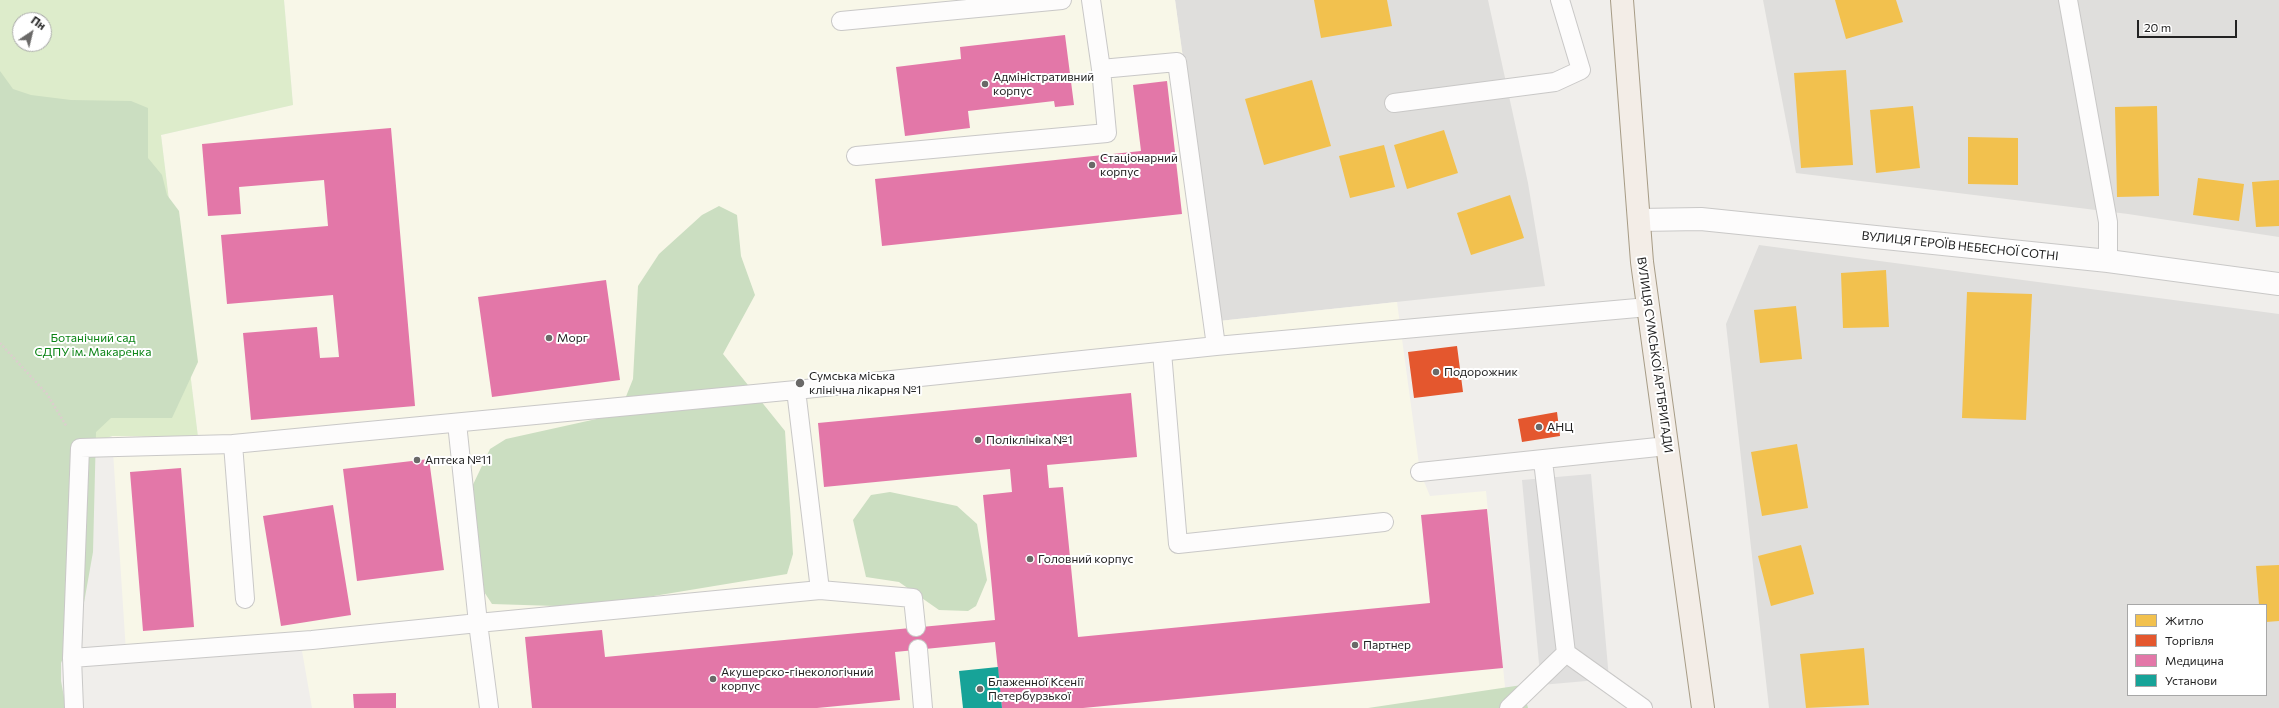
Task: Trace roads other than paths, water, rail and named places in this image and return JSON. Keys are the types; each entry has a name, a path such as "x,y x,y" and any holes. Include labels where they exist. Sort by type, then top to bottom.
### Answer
{"main road":[{"name":"ВУЛИЦЯ СУМСЬКОЇ АРТБРИГАДИ","path":"1622,0 1639,220 1648,307 1703,708"}],"street":[{"name":"ВУЛИЦЯ ГЕРОЇВ НЕБЕСНОЇ СОТНІ","path":"1639,220 1701,219 2108,261 2279,284"}],"lane":[{"path":"841,21 1062,0"},
{"path":"856,156 1107,133 1101,69 1091,0"},
{"path":"1394,103 1555,82 1581,70 1560,0"},
{"path":"2068,0 2108,222 2108,261"},
{"path":"1101,69 1177,62 1216,346"},
{"path":"74,708 72,658 80,448 233,444 796,390 1216,346 1648,307"},
{"path":"1162,352 1178,544 1384,522"},
{"path":"796,390 820,590"},
{"path":"457,423 478,623 489,708"},
{"path":"233,444 245,600"},
{"path":"1420,472 1667,446"},
{"path":"1543,460 1566,654 1643,708"},
{"path":"72,658 312,640 820,590 913,598 916,628"},
{"path":"918,650 923,708"},
{"path":"1509,708 1566,654"}],"place":[{"name":"Адміністративний корпус","path":"985,84"},
{"name":"Стаціонарний корпус","path":"1092,165"},
{"name":"Морг","path":"549,338"},
{"name":"Подорожник","path":"1436,372"},
{"name":"Сумська міська клінічна лікарня №1","path":"800,383"},
{"name":"АНЦ","path":"1539,427"},
{"name":"Поліклініка №1","path":"978,440"},
{"name":"Аптека №11","path":"417,460"},
{"name":"Головний корпус","path":"1030,559"},
{"name":"Партнер","path":"1355,645"},
{"name":"Акушерско-гінекологічний корпус","path":"713,679"},
{"name":"Блаженної Ксенії Петербурзької","path":"980,689"}],"park label":[{"name":"Ботанічний сад СДПУ ім. Макаренка","path":"93,345"}]}
